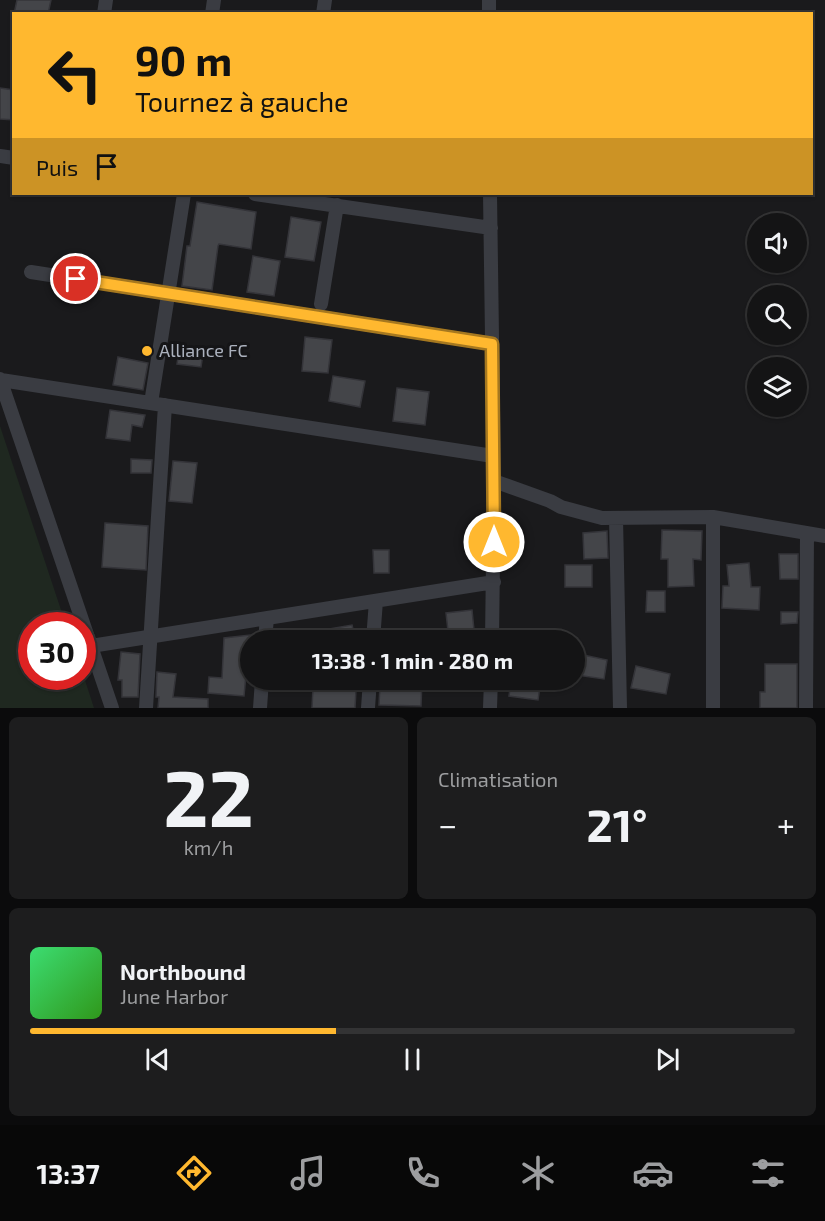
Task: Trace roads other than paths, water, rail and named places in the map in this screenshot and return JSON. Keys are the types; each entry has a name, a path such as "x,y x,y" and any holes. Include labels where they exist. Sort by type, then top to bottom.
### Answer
{"street":[{"path":"146,708 158,404 168,293 184,195"},
{"path":"275,195 295,196 337,206 491,228"},
{"path":"490,195 494,481 492,630"},
{"path":"321,304 337,206"},
{"path":"31,272 492,344"},
{"path":"80,612 0,379 493,456"},
{"path":"494,481 561,507 602,518 713,517 825,536"},
{"path":"713,517 713,708"},
{"path":"616,518 620,708"},
{"path":"806,708 807,533"},
{"path":"96,645 494,582"},
{"path":"374,630 376,601"},
{"path":"266,630 267,618"},
{"path":"96,658 112,708"},
{"path":"260,708 261,690"},
{"path":"368,708 369,690"},
{"path":"490,708 491,690"}],"place":[{"name":"Alliance FC","path":"147,351"}]}
